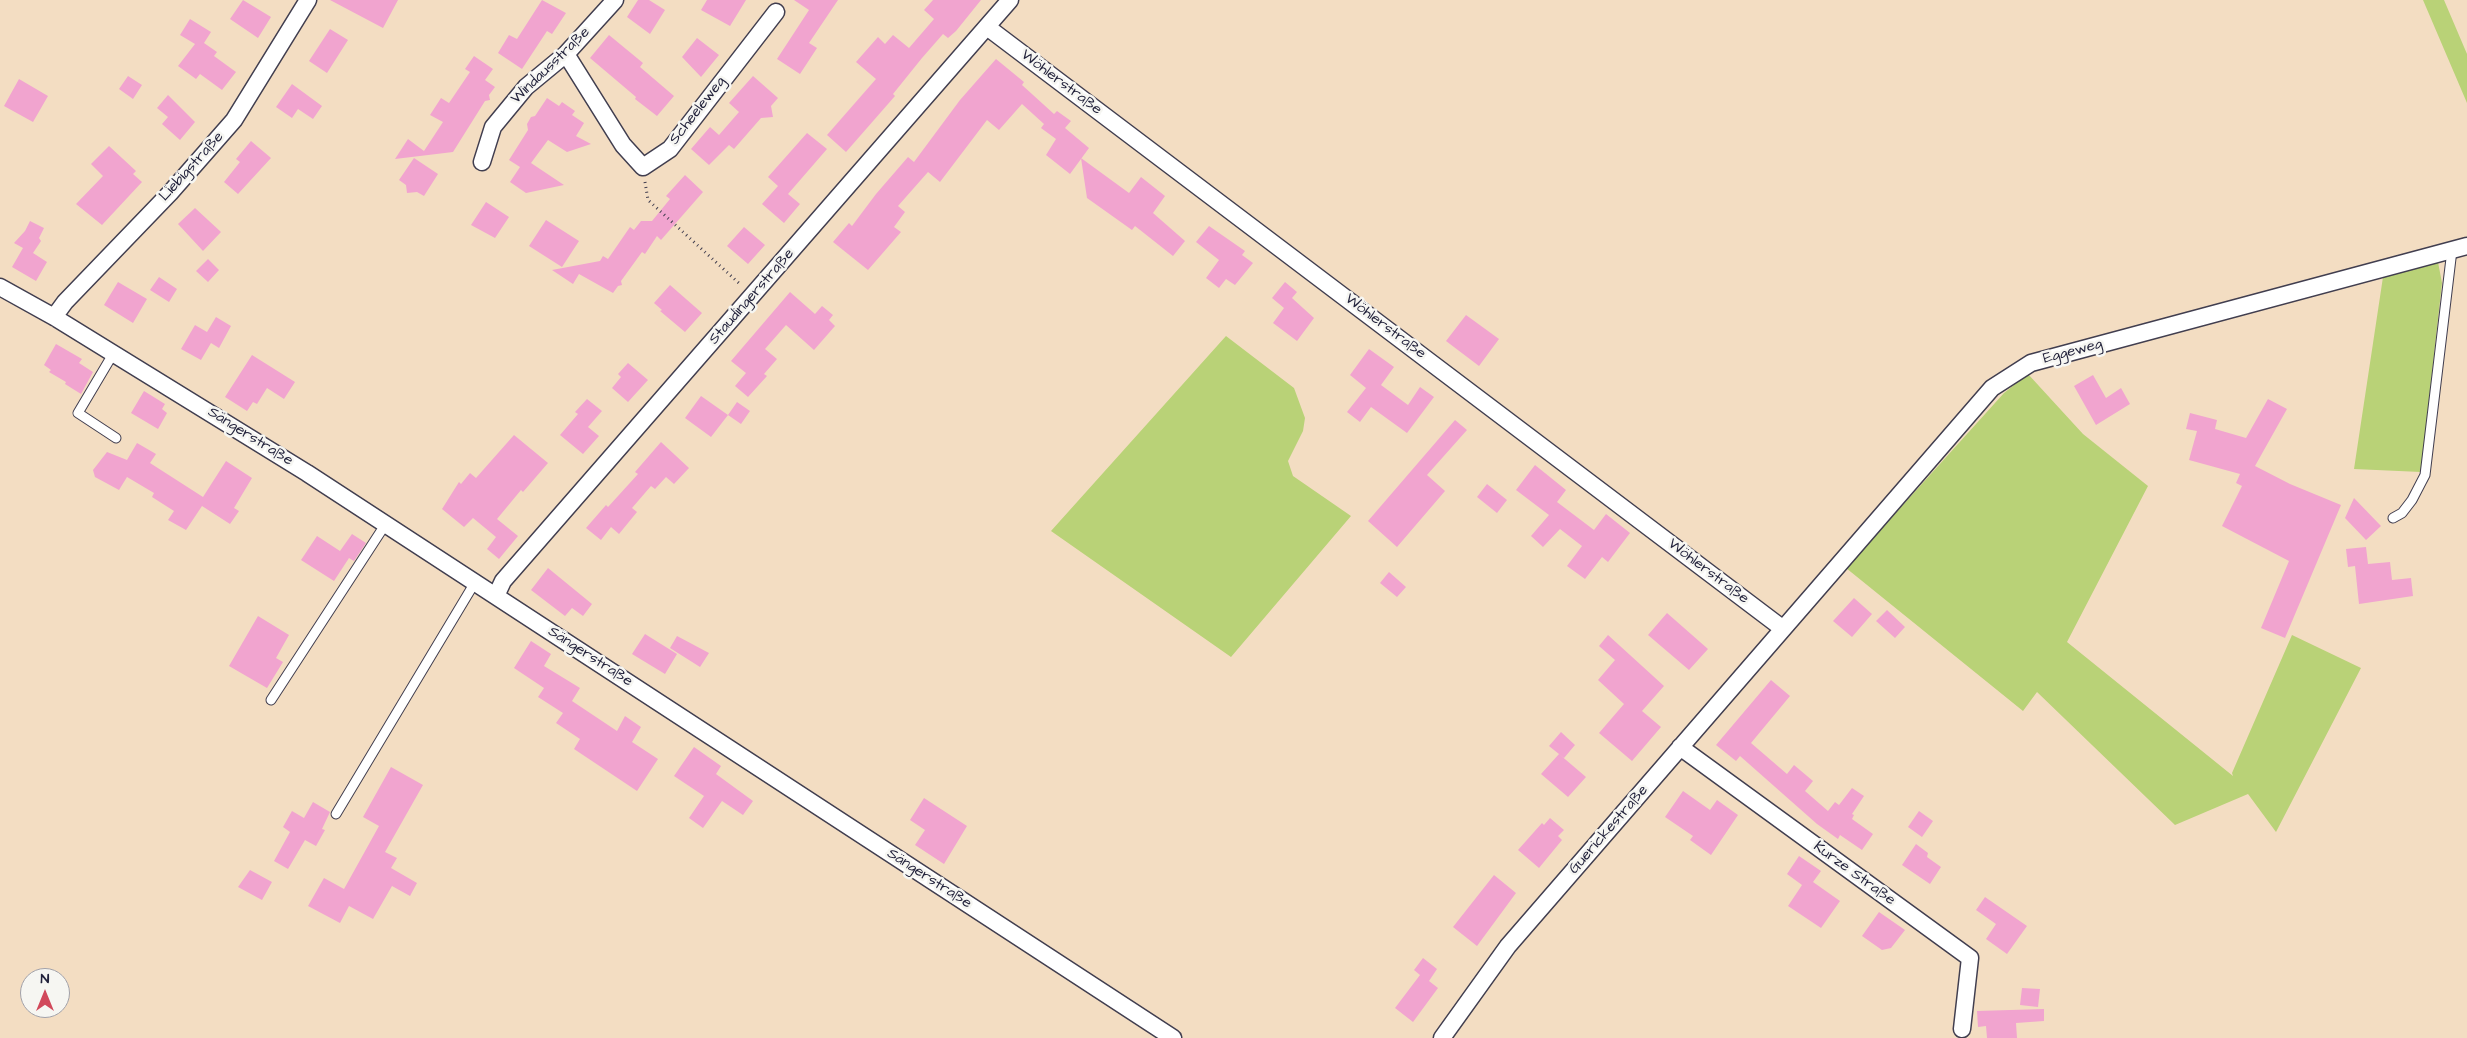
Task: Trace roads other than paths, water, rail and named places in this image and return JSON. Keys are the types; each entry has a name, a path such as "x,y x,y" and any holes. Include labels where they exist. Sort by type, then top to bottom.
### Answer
{"street":[{"name":"Liebigstraße","path":"54,317 65,302 170,193 234,120 308,0"},
{"name":"Windausstraße","path":"482,162 492,127 526,87 566,54 615,0"},
{"name":"Staudingerstraße","path":"496,596 503,581 1010,0"},
{"name":"Scheeleweg","path":"566,54 623,145 643,167 670,149 776,12"},
{"name":"Wöhlerstraße","path":"987,27 1782,628"},
{"name":"Eggeweg","path":"1782,628 1992,388 2031,363 2460,248"},
{"name":"Sängerstraße","path":"0,287 54,317 241,432 474,584 496,596 1172,1038"},
{"name":"Guerickestraße","path":"1442,1038 1508,946 1782,628"},
{"name":"Kurze Straße","path":"1680,747 1970,958 1961,1033"}],"lane":[{"path":"2393,518 2402,513 2412,500 2425,475 2460,248"},
{"path":"113,354 78,413 116,438"},
{"path":"272,700 385,525"},
{"path":"336,814 474,584"}]}
